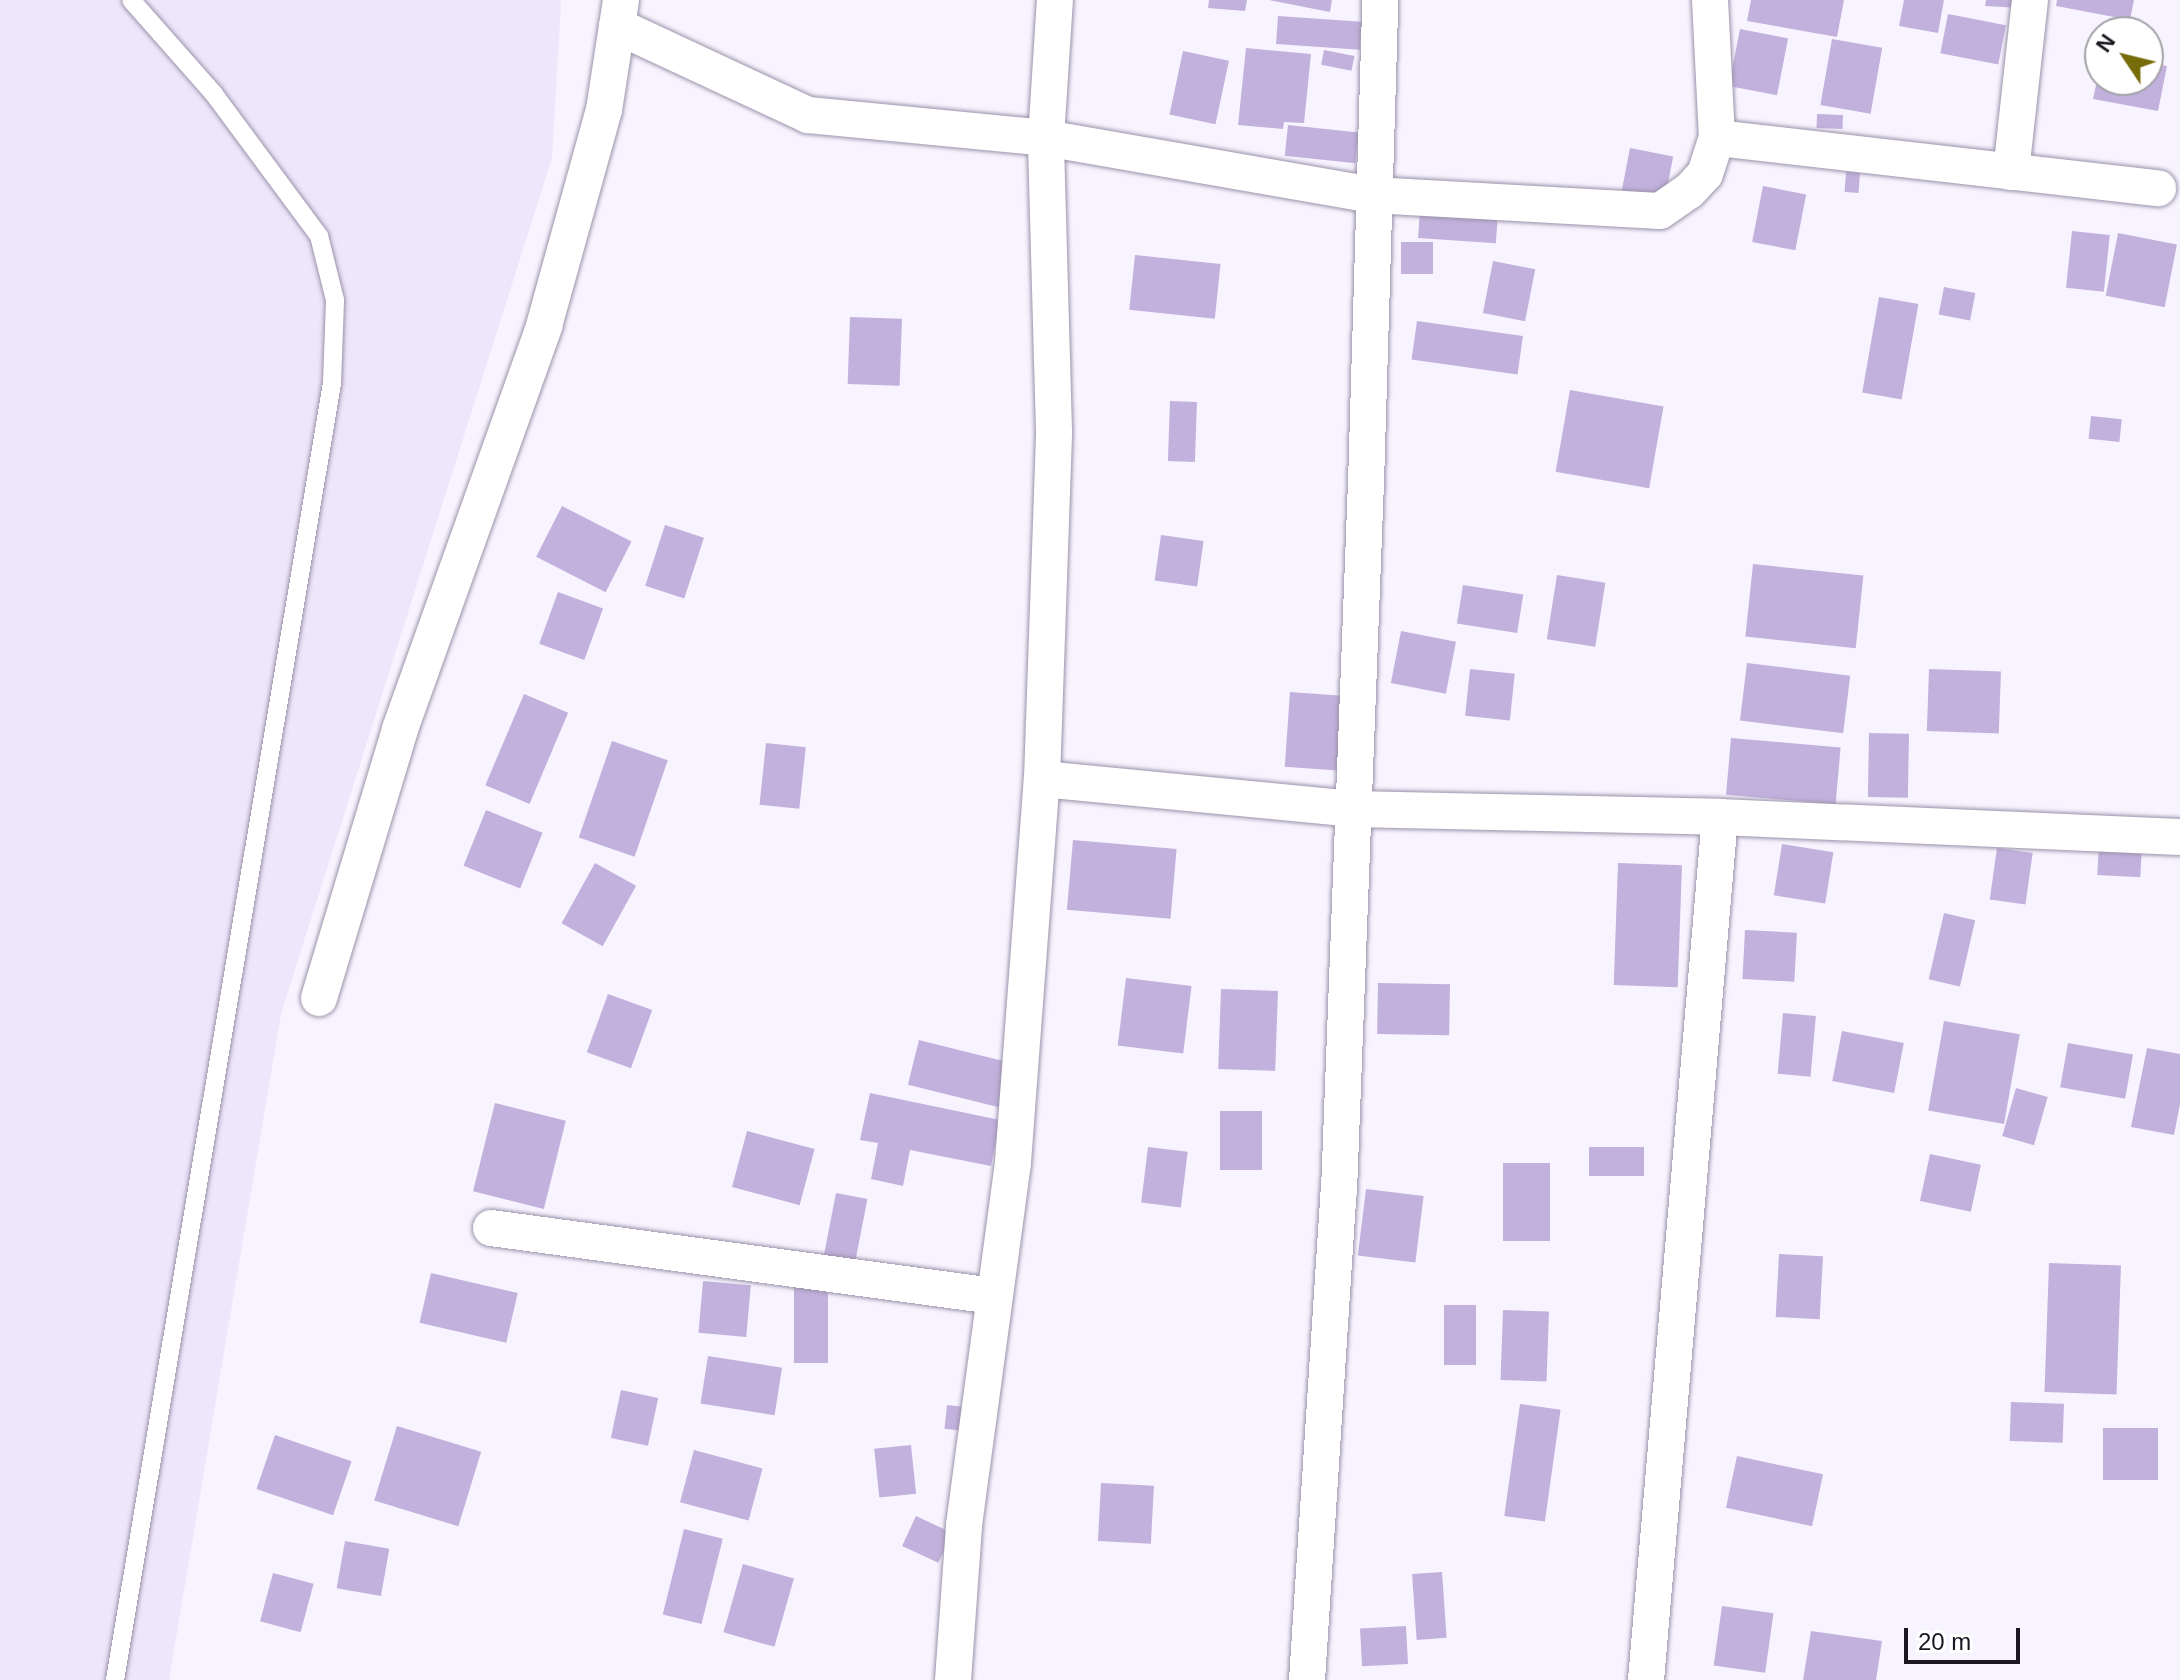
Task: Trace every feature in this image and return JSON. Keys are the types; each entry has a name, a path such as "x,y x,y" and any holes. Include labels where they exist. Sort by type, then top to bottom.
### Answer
{"street":[{"path":"953,1680 964,1525 978,1441 993,1296 1013,1162 1042,779 1054,431 1046,138 1055,0"},
{"path":"1307,1680 1339,1191 1351,809 1366,483 1380,0"},
{"path":"319,998 400,729 544,326 604,110 619,13 808,115 1046,138 1372,195 1660,211 1689,191 1705,174 1717,138 1710,0"},
{"path":"2011,172 2030,0"},
{"path":"1717,138 2158,188"},
{"path":"1042,779 1351,809 1720,817 2180,837"},
{"path":"1646,1680 1720,817"},
{"path":"491,1228 993,1296"}],"lane":[{"path":"115,1680 332,383 335,300 319,236 214,94 131,0"}],"shaded area":[{"path":"0,0 560,0 561,5 552,158 281,1014 169,1680 0,1680"}],"building":[{"path":"1209,0 1247,0 1245,11 1208,8"},
{"path":"1269,0 1332,0 1330,12"},
{"path":"1751,0 1844,0 1837,37 1747,21"},
{"path":"1904,0 1944,0 1938,33 1899,26"},
{"path":"1986,0 2021,0 2021,8 1985,6"},
{"path":"2057,0 2134,0 2131,16 2109,16 2056,6"},
{"path":"1948,14 2006,25 1998,65 1940,53"},
{"path":"1278,16 1362,22 1360,50 1276,44"},
{"path":"1740,29 1788,38 1777,95 1729,86"},
{"path":"1832,39 1882,48 1871,114 1820,105"},
{"path":"1246,48 1311,54 1304,123 1284,122 1283,129 1238,125"},
{"path":"1324,50 1354,56 1352,71 1321,65"},
{"path":"1183,51 1229,61 1215,124 1169,115"},
{"path":"2094,96 2161,96 2158,111 2093,99"},
{"path":"1817,114 1843,115 1842,129 1817,128"},
{"path":"1288,125 1359,132 1355,163 1285,156"},
{"path":"1630,148 1673,156 1665,199 1622,190"},
{"path":"1846,172 1860,173 1859,193 1845,192"},
{"path":"1763,186 1806,194 1795,250 1752,242"},
{"path":"1420,210 1498,215 1496,243 1418,238"},
{"path":"2072,231 2110,235 2104,292 2066,288"},
{"path":"2118,233 2177,244 2165,307 2106,296"},
{"path":"1401,242 1433,242 1433,274 1401,274"},
{"path":"1135,255 1221,264 1215,319 1129,310"},
{"path":"1493,261 1535,269 1525,321 1483,313"},
{"path":"1944,287 1975,293 1970,321 1939,314"},
{"path":"1879,297 1918,304 1902,399 1862,393"},
{"path":"850,317 902,319 900,386 848,384"},
{"path":"1417,321 1523,336 1518,375 1412,360"},
{"path":"1570,390 1664,406 1649,488 1556,472"},
{"path":"1170,401 1197,402 1195,462 1168,461"},
{"path":"2091,416 2122,419 2119,442 2089,439"},
{"path":"562,506 631,541 606,592 536,557"},
{"path":"665,525 704,538 684,599 645,586"},
{"path":"1161,535 1204,541 1197,587 1155,581"},
{"path":"1753,564 1863,576 1856,648 1745,637"},
{"path":"1557,575 1605,583 1595,647 1547,639"},
{"path":"1463,585 1523,595 1517,633 1457,624"},
{"path":"558,592 603,608 584,660 539,644"},
{"path":"1401,631 1456,642 1446,694 1391,683"},
{"path":"1747,663 1850,676 1843,733 1740,721"},
{"path":"1470,669 1515,674 1510,720 1465,716"},
{"path":"1929,669 2001,672 1999,733 1927,731"},
{"path":"1290,692 1346,696 1341,771 1285,767"},
{"path":"524,694 568,713 530,804 485,785"},
{"path":"1869,733 1909,734 1908,798 1868,797"},
{"path":"1731,738 1841,748 1836,804 1726,795"},
{"path":"612,741 668,760 635,857 579,837"},
{"path":"766,743 806,747 799,809 760,805"},
{"path":"486,810 543,833 520,888 464,866"},
{"path":"1073,840 1177,849 1171,919 1067,910"},
{"path":"2099,843 2142,845 2140,877 2097,875"},
{"path":"1782,844 1833,852 1825,903 1774,895"},
{"path":"1997,848 2033,853 2025,905 1990,899"},
{"path":"595,863 636,886 603,946 562,923"},
{"path":"1618,863 1682,865 1678,987 1614,985"},
{"path":"1944,913 1975,920 1960,986 1929,979"},
{"path":"1745,930 1797,933 1794,982 1742,979"},
{"path":"1126,978 1192,986 1183,1054 1118,1045"},
{"path":"1378,983 1450,984 1449,1035 1377,1034"},
{"path":"1221,989 1278,991 1275,1071 1218,1069"},
{"path":"608,994 652,1010 631,1068 587,1052"},
{"path":"1783,1013 1816,1016 1811,1077 1778,1074"},
{"path":"1944,1021 2020,1034 2004,1124 1928,1111"},
{"path":"1842,1031 1904,1043 1894,1093 1832,1081"},
{"path":"919,1040 1012,1063 1001,1108 908,1085"},
{"path":"2068,1043 2133,1054 2125,1099 2060,1087"},
{"path":"2147,1048 2180,1054 2180,1104 2174,1135 2131,1127"},
{"path":"2016,1088 2048,1097 2034,1145 2002,1136"},
{"path":"870,1093 1000,1120 991,1166 910,1150 903,1186 871,1179 878,1143 860,1140"},
{"path":"495,1103 566,1121 544,1209 473,1191"},
{"path":"1220,1111 1262,1111 1262,1170 1220,1170"},
{"path":"747,1131 815,1149 800,1205 732,1187"},
{"path":"1148,1147 1188,1152 1181,1207 1141,1203"},
{"path":"1589,1147 1644,1147 1644,1176 1589,1176"},
{"path":"1930,1154 1981,1165 1971,1212 1920,1201"},
{"path":"1503,1163 1550,1163 1550,1241 1503,1241"},
{"path":"1366,1189 1424,1196 1415,1263 1358,1256"},
{"path":"836,1193 867,1199 855,1263 824,1257"},
{"path":"1779,1254 1823,1256 1820,1319 1776,1317"},
{"path":"2049,1263 2121,1266 2116,1394 2044,1392"},
{"path":"431,1273 518,1293 506,1343 420,1323"},
{"path":"703,1281 751,1285 746,1337 698,1333"},
{"path":"794,1284 828,1284 828,1363 794,1363"},
{"path":"1444,1305 1476,1305 1476,1365 1444,1365"},
{"path":"1503,1310 1549,1312 1547,1382 1501,1380"},
{"path":"708,1356 782,1368 775,1415 700,1403"},
{"path":"621,1390 658,1398 648,1446 611,1438"},
{"path":"2011,1402 2064,1404 2063,1443 2010,1441"},
{"path":"1520,1404 1561,1410 1545,1522 1504,1516"},
{"path":"947,1405 965,1407 962,1431 944,1429"},
{"path":"397,1426 481,1452 458,1526 374,1501"},
{"path":"2103,1428 2158,1428 2158,1480 2103,1480"},
{"path":"275,1435 352,1461 333,1515 256,1489"},
{"path":"911,1445 916,1494 879,1498 874,1449"},
{"path":"694,1450 763,1468 749,1521 680,1502"},
{"path":"1737,1456 1823,1474 1812,1526 1726,1508"},
{"path":"1101,1483 1154,1486 1151,1544 1098,1541"},
{"path":"916,1516 952,1533 938,1563 902,1546"},
{"path":"684,1529 723,1539 702,1624 663,1614"},
{"path":"345,1541 389,1549 381,1596 337,1588"},
{"path":"743,1564 794,1579 774,1647 723,1632"},
{"path":"1442,1572 1447,1638 1417,1640 1412,1574"},
{"path":"273,1573 314,1584 301,1632 260,1621"},
{"path":"1722,1606 1773,1613 1765,1673 1714,1665"},
{"path":"1406,1626 1408,1664 1362,1666 1360,1628"},
{"path":"1811,1631 1882,1641 1876,1680 1803,1680"}]}
